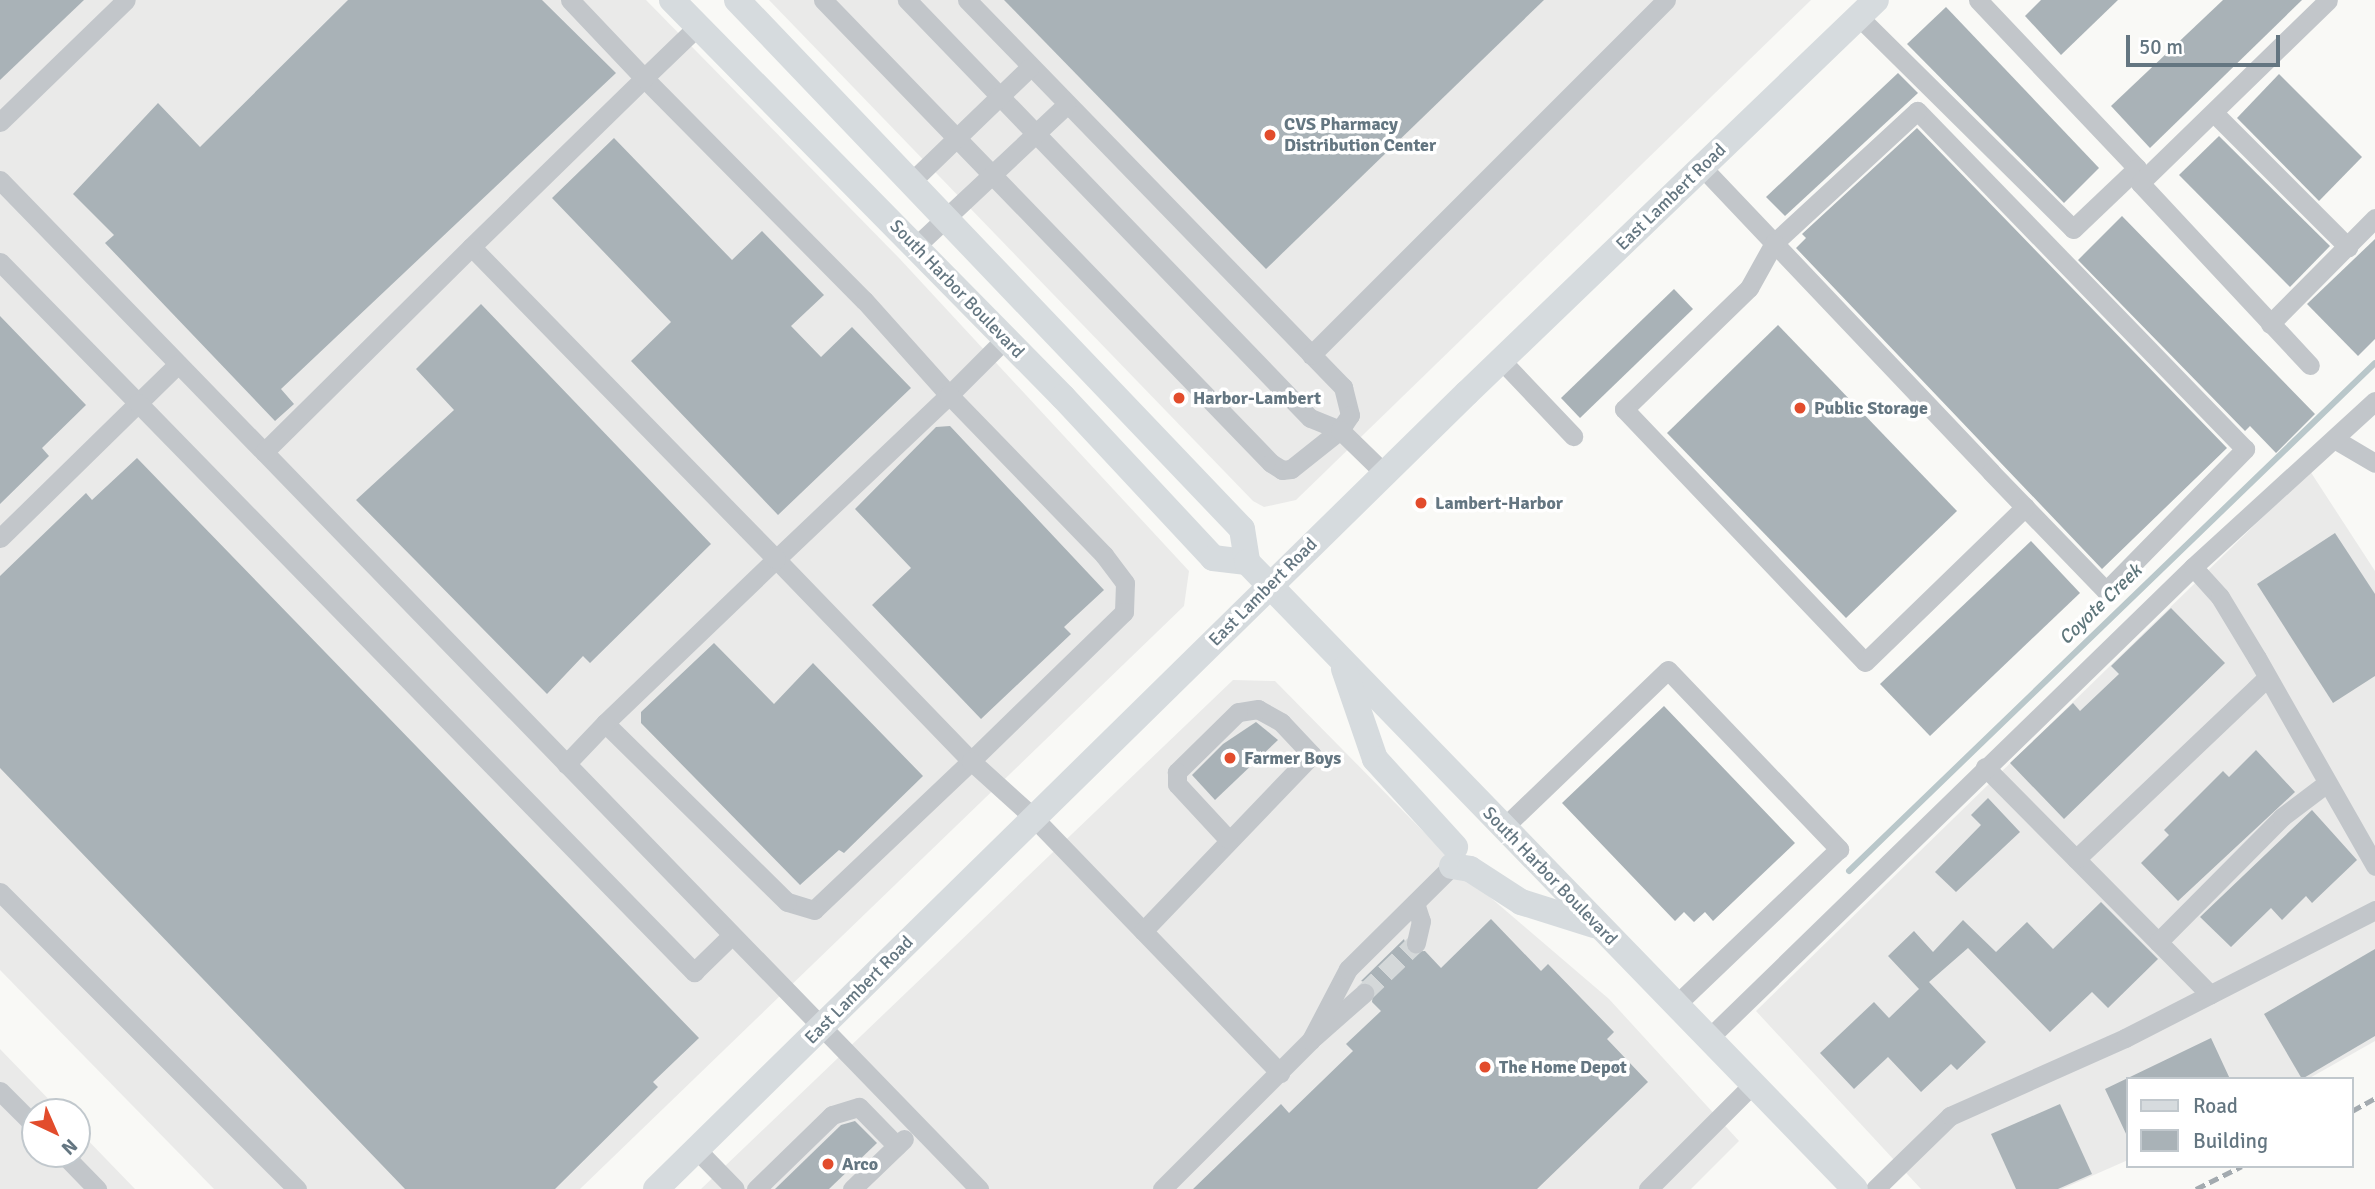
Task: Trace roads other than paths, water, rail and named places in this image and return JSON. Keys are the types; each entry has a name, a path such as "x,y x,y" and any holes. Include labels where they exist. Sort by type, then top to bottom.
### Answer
{"main road":[{"name":"South Harbor Boulevard","path":"672,0 916,247 1213,558 1247,562 1270,585 1855,1189"},
{"path":"737,0 1242,529 1247,562"},
{"name":"East Lambert Road","path":"656,1189 1270,585 1868,8"},
{"path":"1342,661 1375,759 1453,857 1521,902 1599,926"}],"lane":[{"path":"0,122 126,0"},
{"path":"570,0 864,300 949,395 1104,555 1125,583 1124,612 814,910 802,909 787,902 605,723"},
{"path":"823,0 1271,463 1282,470 1291,469 1340,430 1350,415 1349,401 1343,387 1066,105 967,0"},
{"path":"907,0 1316,424 1340,430 1384,474"},
{"path":"1311,355 1666,0"},
{"path":"1868,8 2073,229 2214,113 2328,0"},
{"path":"1984,2 2270,324 2310,365"},
{"path":"264,452 697,27"},
{"path":"911,182 1030,66"},
{"path":"916,247 1066,105"},
{"path":"1702,167 1774,243 2025,507 2106,591 2245,449 1917,111 1774,243 1749,288 1624,408 1865,662 2025,507"},
{"path":"2214,113 2347,247"},
{"path":"0,180 976,1188"},
{"path":"2270,324 2375,218"},
{"path":"471,247 971,761 1033,817 1280,1073"},
{"path":"0,262 694,972 732,935"},
{"path":"566,764 605,723 1005,339"},
{"path":"1501,360 1573,436"},
{"path":"0,538 178,364"},
{"path":"1709,1038 2193,567 2336,440 2375,401"},
{"path":"2336,440 2375,463"},
{"path":"2193,567 2220,597 2375,866"},
{"path":"1503,828 1668,670 1839,849 1676,1005"},
{"path":"2076,859 2267,678"},
{"path":"1143,930 1189,887 1228,839 1312,755 1280,722 1251,708 1238,712 1179,766 1177,784 1228,839"},
{"path":"1985,767 2210,994"},
{"path":"2158,942 2282,817 2327,783"},
{"path":"1311,1040 1348,969 1415,903 1453,857"},
{"path":"0,892 297,1189"},
{"path":"1415,903 1420,921 1416,943"},
{"path":"1875,1189 1950,1116 2210,994 2375,911"},
{"path":"1162,1189 1311,1040 1364,993"},
{"path":"1648,1189 1753,1084"},
{"path":"0,1091 21,1112"},
{"path":"756,1189 832,1115 859,1107 897,1146"},
{"path":"852,1189 917,1126"},
{"path":"697,1150 735,1189"},
{"path":"77,1168 97,1189"}],"waterway":[{"name":"Coyote Creek","path":"1849,871 2375,363"}],"tunnel":[{"path":"1364,993 1416,943"}],"railway":[{"path":"2354,1110 2375,1098"},
{"path":"2196,1189 2238,1168"}],"place":[{"name":"CVS Pharmacy Distribution Center","path":"1270,135"},
{"name":"Harbor-Lambert","path":"1179,398"},
{"name":"Public Storage","path":"1800,408"},
{"name":"Lambert-Harbor","path":"1421,503"},
{"name":"Farmer Boys","path":"1230,758"},
{"name":"The Home Depot","path":"1485,1067"},
{"name":"Arco","path":"828,1164"}]}
